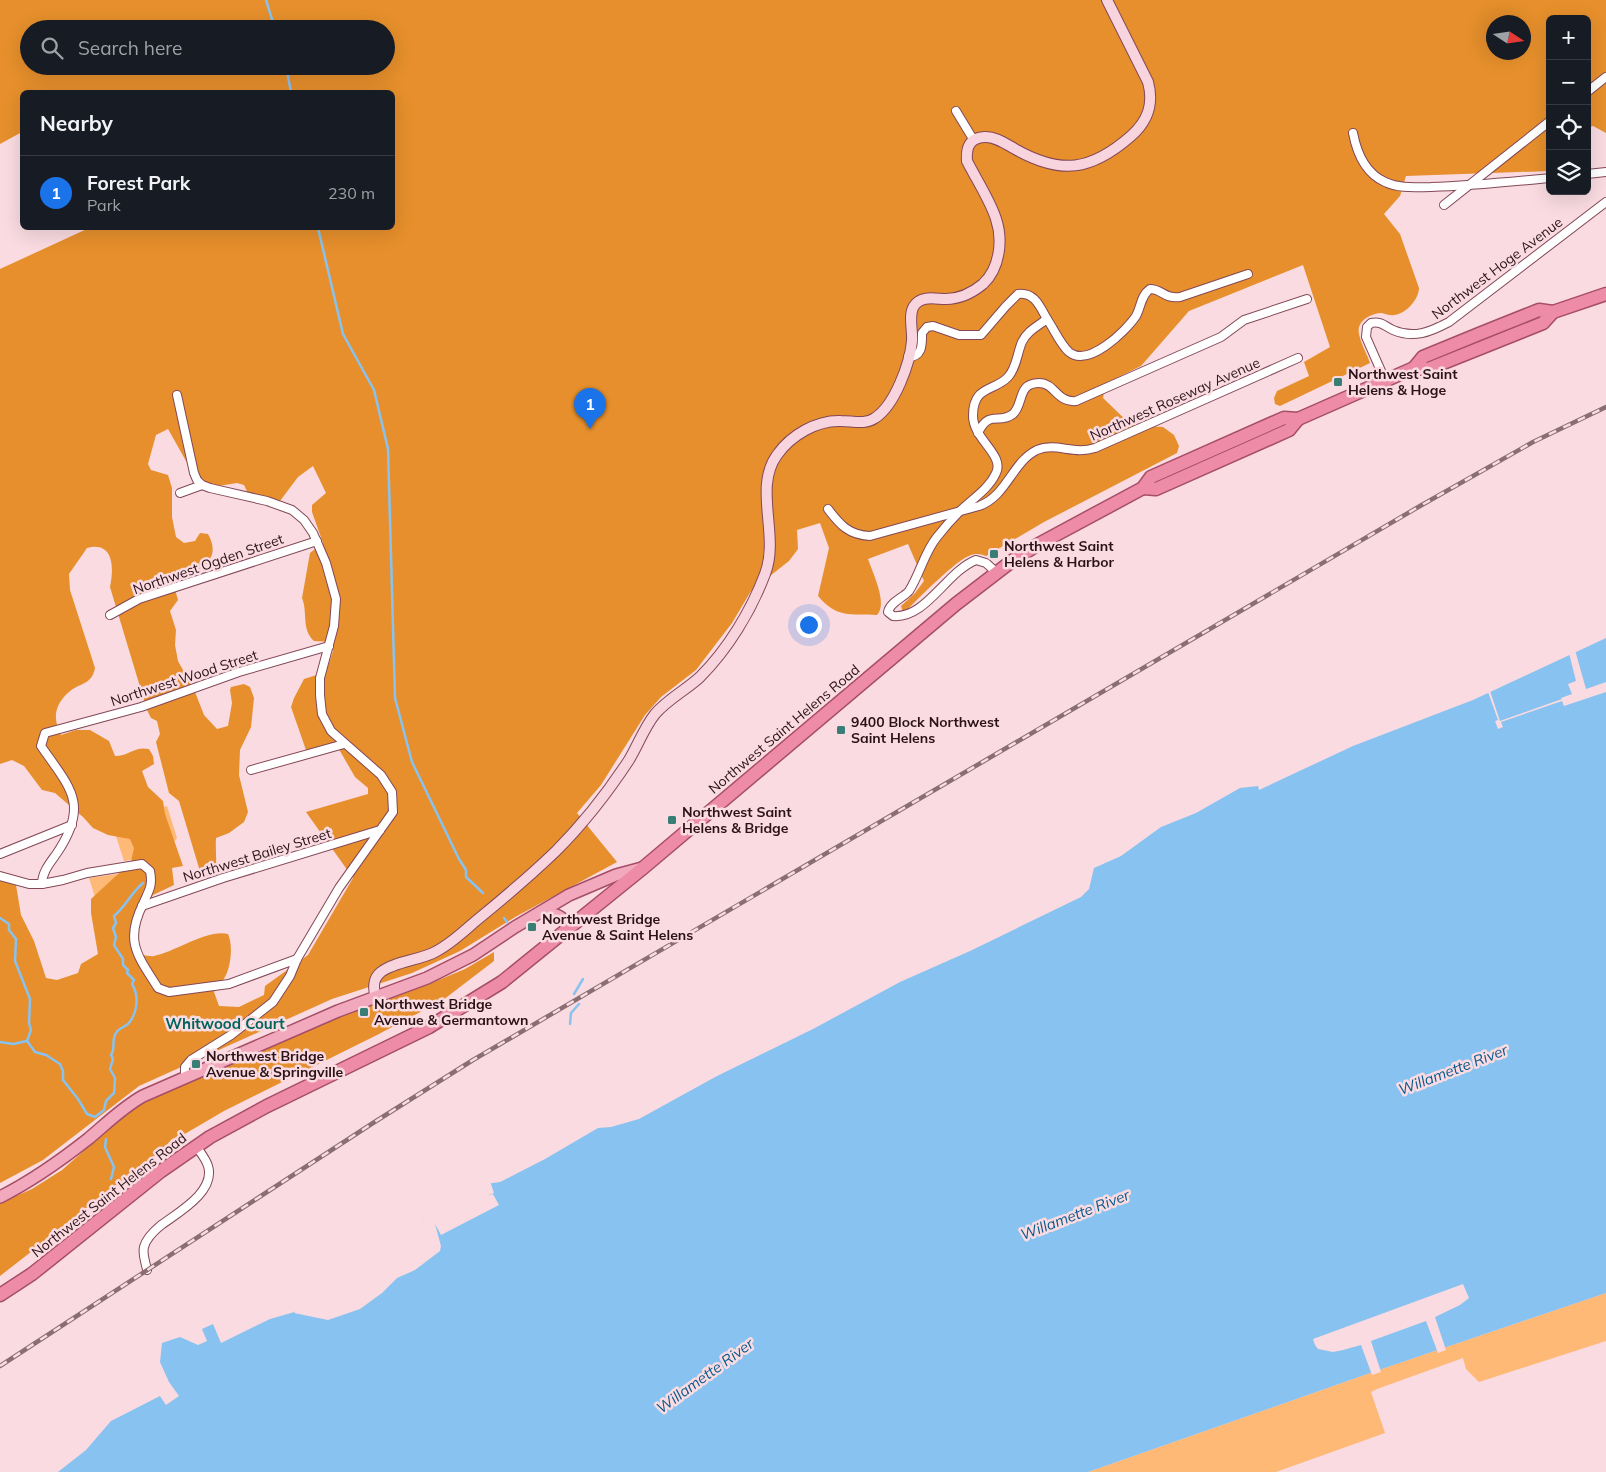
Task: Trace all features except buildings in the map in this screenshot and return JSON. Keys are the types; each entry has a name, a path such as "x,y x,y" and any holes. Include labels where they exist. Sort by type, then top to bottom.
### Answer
{"highway":[{"name":"Northwest Saint Helens Road","path":"0,1295 32,1274 196,1146 267,1106 429,1027 502,982 643,868 901,650 997,573 1037,545 1143,488 1152,477 1284,418 1298,419 1414,368 1423,357 1505,323 1539,310 1552,312 1606,294"}],"main road":[{"path":"376,998 374,991 375,980 378,974 389,967 438,951 535,871 558,849 610,787 628,761 656,713 669,700 698,678 715,659 744,618 767,569 771,552 766,485 774,457 799,433 810,427 830,422 859,423 874,419 890,403 908,357 912,340 912,312 916,304 926,298 948,299 964,296 972,292 990,276 998,256 999,236 996,218 967,161 967,149 973,139 993,138 1040,162 1064,167 1083,164 1109,153 1137,132 1149,112 1151,92 1148,82 1107,0"},
{"path":"0,1197 33,1180 143,1096 338,1011 406,988 446,970 569,895 616,874 643,868"},
{"path":"541,913 550,912 558,915 571,926"}],"street":[{"path":"1591,89 1606,77"},
{"path":"956,111 973,139"},
{"path":"1444,204 1546,124"},
{"path":"1353,133 1357,152 1365,166 1375,176 1385,182 1410,187 1465,186 1546,178"},
{"path":"1591,174 1606,172"},
{"name":"Northwest Hoge Avenue","path":"1385,380 1366,337 1367,328 1371,323 1382,323 1393,330 1410,334 1421,335 1431,332 1449,322 1606,202"},
{"path":"908,357 912,358 919,353 922,348 922,333 925,328 930,326 959,335 982,335 1018,294 1033,296 1070,352 1076,355 1089,353 1103,348 1117,339 1128,328 1137,314 1144,294 1150,289 1157,290 1173,298 1180,297 1248,274"},
{"path":"978,433 986,420 1004,418 1013,413 1019,404 1024,390 1032,384 1044,384 1066,401 1076,401 1221,337 1244,320 1307,299"},
{"path":"997,573 981,560 973,561 952,576 922,606 910,614 901,617 890,614 888,610 890,606 907,593 936,539 992,481 998,467 995,455 978,433 973,419 975,402 985,390 999,384 1008,377 1026,336 1047,319"},
{"name":"Northwest Roseway Avenue","path":"828,509 844,529 870,536 960,512 984,504 994,498 1023,462 1036,450 1051,447 1080,451 1095,448 1298,358"},
{"path":"177,395 186,430 191,464 197,480 202,485 221,492 267,501 292,510 304,520 316,541 326,563 336,599 330,646 323,663 320,678 322,714 331,731 381,775 392,792 393,812 339,888 297,959 290,976 273,1002 231,1035 191,1060 185,1067 185,1077"},
{"path":"180,492 202,485"},
{"name":"Northwest Ogden Street","path":"110,615 140,599 316,541"},
{"name":"Northwest Wood Street","path":"72,825 75,810 73,796 68,785 41,746 45,733 141,707 239,672 330,646"},
{"path":"252,770 344,744"},
{"path":"0,854 72,825"},
{"path":"42,884 46,869 64,842 72,825"},
{"name":"Northwest Bailey Street","path":"142,906 223,878 380,830"},
{"path":"0,876 29,884 42,884 87,873 142,864 150,871 152,884 136,918 133,935 137,954 158,988 162,991 169,992 229,984 297,959"},
{"path":"148,1270 143,1251 149,1237 157,1228 200,1194 208,1182 208,1166 196,1146"}],"shaded area":[{"path":"0,0 1606,0 1606,133 1591,127 1591,15 1546,15 1546,171 1406,176 1400,196 1384,214 1400,234 1419,288 1417,297 1403,312 1393,315 1378,313 1369,316 1360,325 1359,334 1370,363 1280,406 1275,404 1274,398 1277,391 1309,376 1304,362 1330,347 1303,265 1189,311 1141,366 1106,383 1103,398 1131,425 1163,427 1174,435 1179,446 1177,453 1044,522 986,556 975,554 965,558 938,580 906,611 903,612 901,606 915,593 924,581 908,544 868,559 880,596 880,610 877,615 844,613 831,608 818,596 829,548 820,523 797,530 798,549 789,561 751,591 732,623 696,670 661,697 645,715 601,785 577,813 617,862 517,916 460,951 412,973 332,999 139,1086 43,1160 0,1183 0,880 16,885 21,915 34,941 46,978 57,980 78,973 81,964 98,954 91,913 91,899 131,862 134,848 130,839 108,835 93,828 55,793 42,790 24,766 12,760 0,764 0,269 85,230 395,230 395,90 20,90 20,133 0,144","holes":["168,429 190,468 212,487 237,483 244,485 251,500 262,504 280,501 298,477 313,466 326,493 312,505 312,512 323,543 310,553 302,598 307,631 314,641 332,642 333,651 326,672 304,679 291,707 306,750 336,744 355,777 368,788 368,794 306,812 353,878 308,955 265,986 264,995 239,1007 219,1006 214,992 228,971 231,954 228,934 211,935 154,956 142,955 136,935 138,921 153,895 174,885 172,868 183,866 165,814 163,801 148,787 142,771 154,764 153,756 149,749 139,749 115,756 109,741 90,730 76,730 61,735 56,723 56,712 61,701 73,689 88,681 95,668 70,590 69,574 87,548 103,548 107,552 112,564 110,587 147,710 151,718 157,721 160,734 156,742 169,793 179,801 202,878 214,874 216,838 229,833 244,822 248,812 239,775 240,750 251,727 254,698 250,687 244,684 231,687 232,703 228,726 217,729 204,715 195,692 178,661 175,645 176,630 170,611 178,600 176,593 177,579 206,564 211,558 213,551 208,534 200,533 195,541 184,543 176,537 172,517 172,488 168,475 151,470 148,464 156,435"]},
{"path":"167,806 177,838 160,852 124,861 112,824"},
{"path":"138,871 99,910 89,878"},
{"path":"494,952 494,961 443,1000 172,1139 162,1150 0,1276 0,1203 32,1189 62,1170 129,1111 153,1098 338,1015 429,984 465,969"},
{"path":"1606,1293 1606,1341 1479,1382 1466,1369 1463,1358 1377,1389 1371,1392 1385,1433 1276,1472 1088,1472 1373,1372"}],"water":[{"name":"Willamette River","path":"1606,638 1606,1293 1088,1472 58,1472 86,1450 111,1421 160,1396 166,1405 179,1396 169,1382 160,1362 162,1343 180,1337 198,1345 207,1341 202,1329 213,1324 221,1343 270,1319 364,1292 428,1248 429,1243 423,1221 486,1184 500,1182 545,1159 598,1128 611,1127 639,1119 717,1076 813,1029 900,982 970,951 1081,897 1089,889 1094,868 1121,856 1161,827 1196,813 1240,788 1258,786 1259,790 1353,746 1473,700"}],"pier":[{"path":"1575,650 1586,689 1606,682 1606,692 1564,706 1562,701 1501,722 1503,727 1498,729 1495,721 1498,720 1488,692 1490,691 1500,721 1562,699 1572,694 1568,684 1576,681 1569,653"},
{"path":"490,1181 494,1193 486,1196 493,1194 499,1205 441,1235 435,1224 441,1246 440,1251 415,1270 397,1278 382,1293 360,1309 328,1320 294,1313 299,1308 365,1289 393,1267 410,1260 426,1247 428,1241 422,1225 427,1210 471,1187"},
{"path":"1463,1284 1469,1298 1460,1305 1435,1317 1446,1350 1438,1353 1426,1321 1371,1341 1381,1372 1372,1375 1361,1345 1333,1352 1318,1349 1315,1345 1313,1339"}],"waterway":[{"path":"266,0 272,20"},
{"path":"288,75 291,90"},
{"path":"318,230 343,334 374,390 388,449 395,698 412,762 466,870 466,877 483,893"},
{"path":"27,1041 35,1052 46,1055 60,1064 63,1071 63,1080 87,1114 95,1117 104,1110 106,1101 114,1093 115,1078 110,1069 113,1059 111,1055 114,1038 118,1030 128,1024 136,1009 136,993 132,984 134,980 127,973 128,970 123,965 123,959 114,945 116,937 113,928 116,923 114,916 143,883"},
{"path":"0,918 9,924 9,930 16,939 15,961 30,999 29,1023 31,1030 27,1041"},
{"path":"504,918 507,922"},
{"path":"574,994 583,979"},
{"path":"570,1024 571,1013 579,1004"},
{"path":"0,1042 13,1044 27,1041"},
{"path":"106,1139 105,1147 114,1167 111,1179"}],"railway":[{"path":"0,1366 473,1060 1420,506 1533,442 1606,407"}],"place":[{"name":"Northwest Saint Helens & Hoge","path":"1338,382"},
{"name":"Forest Park","path":"590,429"},
{"name":"Northwest Saint Helens & Harbor","path":"994,554"},
{"name":"9400 Block Northwest Saint Helens","path":"841,730"},
{"name":"Northwest Saint Helens & Bridge","path":"672,820"},
{"name":"Northwest Bridge Avenue & Saint Helens","path":"532,927"},
{"name":"Northwest Bridge Avenue & Germantown","path":"364,1012"},
{"name":"Northwest Bridge Avenue & Springville","path":"196,1064"}],"district":[{"name":"Whitwood Court","path":"225,1024"}]}
